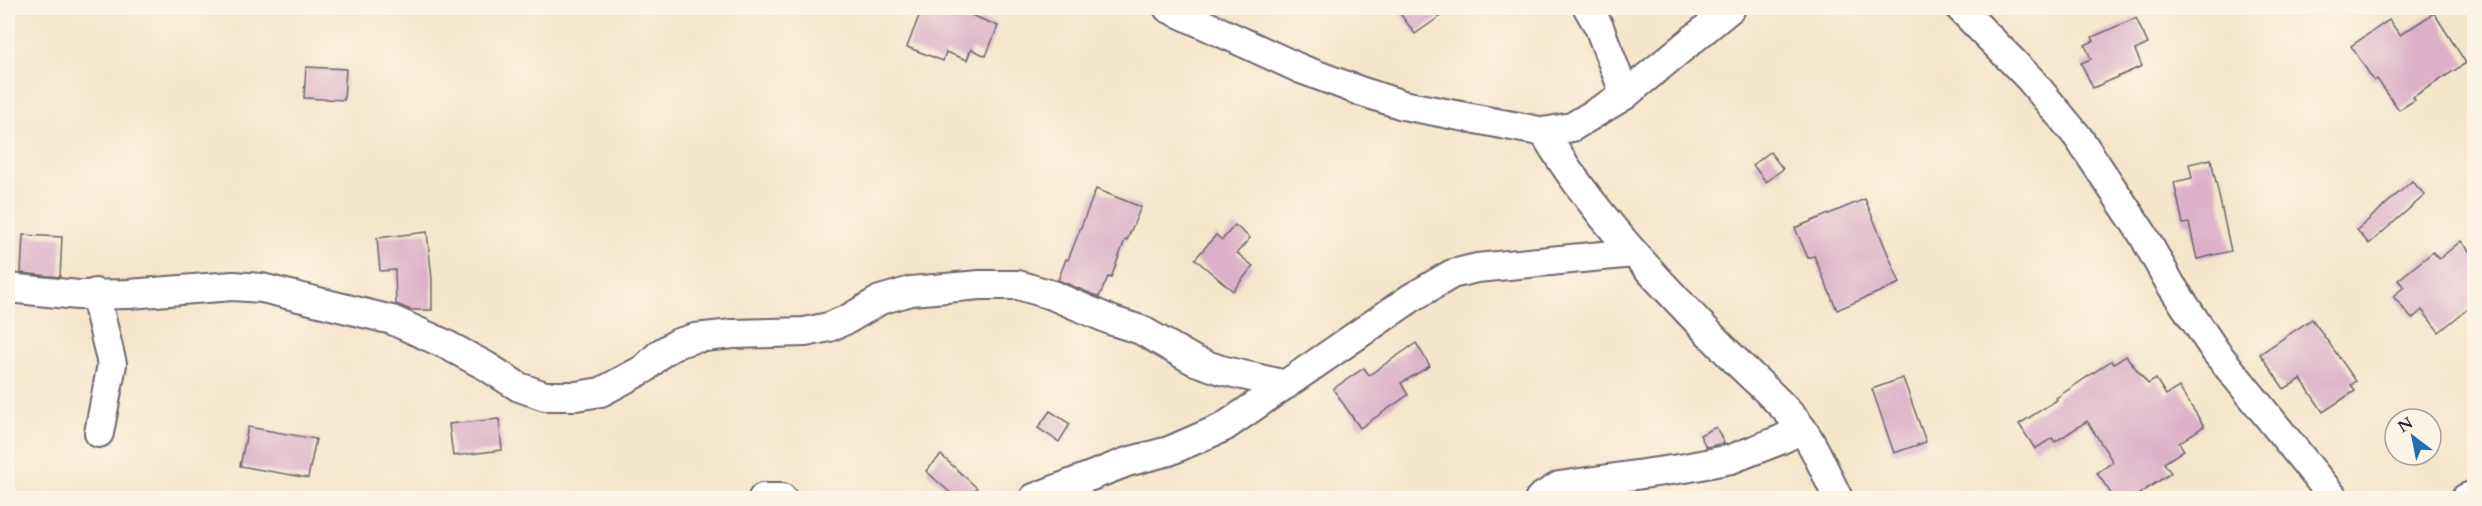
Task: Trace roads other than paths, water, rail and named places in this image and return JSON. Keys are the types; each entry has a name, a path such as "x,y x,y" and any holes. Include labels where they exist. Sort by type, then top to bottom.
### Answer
{"street":[{"path":"1168,8 1301,69 1360,91 1403,105 1544,132 1572,127 1625,95 1731,8"},
{"path":"1588,8 1599,27 1625,95"},
{"path":"1960,8 2030,79 2078,137 2142,232 2172,285 2216,352 2334,498"},
{"path":"1544,132 1559,159 1634,253 1730,355 1790,414 1802,429 1838,498"},
{"path":"1034,498 1127,462 1169,451 1224,427 1438,281 1465,270 1634,253"},
{"path":"8,288 78,295 129,294 233,286 262,288 392,320 445,344 519,387 545,396 576,396 601,392 612,387 644,369 678,343 695,338 734,334 805,332 829,327 848,319 880,300 911,291 980,285 1018,285 1052,295 1113,321 1152,334 1195,361 1221,370 1286,385"},
{"path":"95,293 112,364 99,433"},
{"path":"1540,498 1559,486 1731,459 1802,429"},
{"path":"2466,498 2475,495"},
{"path":"763,498 782,498"}]}
